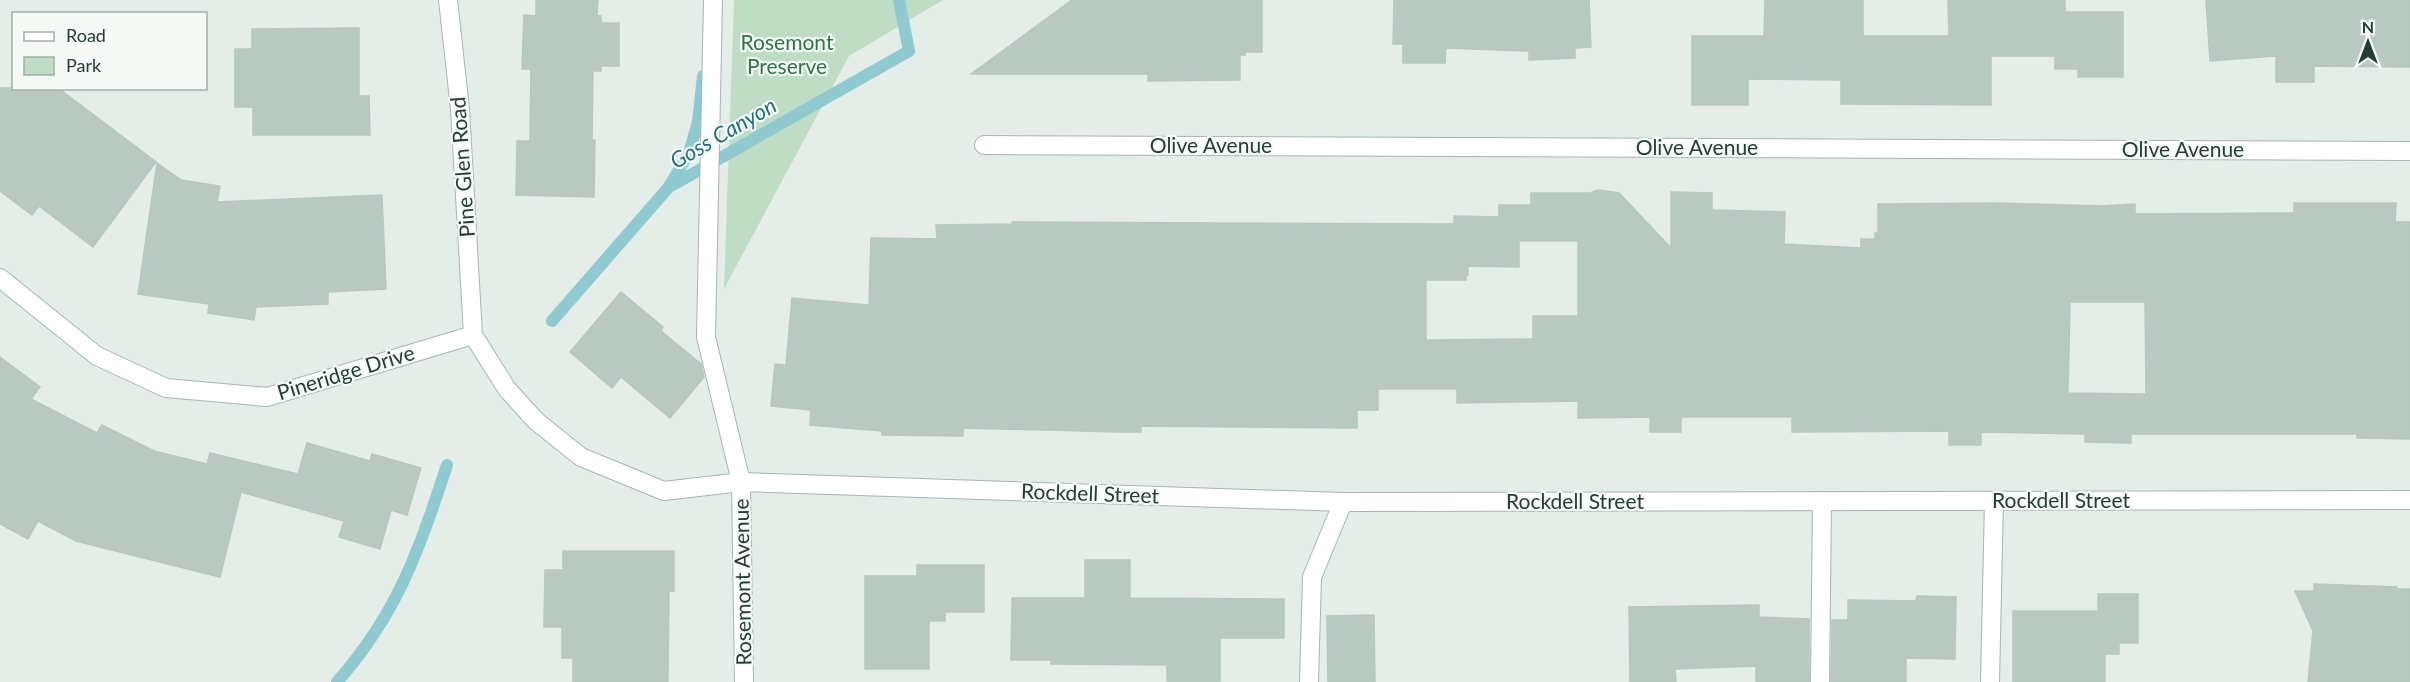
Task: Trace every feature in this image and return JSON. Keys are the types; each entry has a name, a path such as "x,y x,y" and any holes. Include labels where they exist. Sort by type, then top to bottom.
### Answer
{"street":[{"name":"Pine Glen Road","path":"448,0 460,109 473,335"},
{"name":"Rosemont Avenue","path":"713,0 706,337 741,482 744,682"},
{"name":"Olive Avenue","path":"984,145 2410,151"},
{"name":"Pineridge Drive","path":"0,279 98,356 166,388 267,397 473,335"},
{"name":"Rockdell Street","path":"473,335 507,388 536,421 581,457 664,491 741,482 1343,502 2410,500"},
{"path":"1820,682 1822,501"},
{"path":"1990,682 1994,501"},
{"path":"1309,682 1312,576 1343,502"}],"green space":[{"name":"Rosemont Preserve","path":"734,0 943,0 849,56 724,289"}],"building":[{"path":"536,0 598,0 597,16 601,16 601,23 619,23 619,66 601,66 601,71 593,71 594,197 516,195 517,141 530,141 531,69 522,69 524,15 536,16"},
{"path":"1072,0 1262,0 1262,52 1245,52 1245,55 1240,55 1240,80 1148,81 1148,74 971,74"},
{"path":"1394,0 1589,0 1591,47 1575,48 1575,58 1529,60 1529,51 1446,48 1445,63 1403,63 1403,44 1393,44"},
{"path":"1765,0 1863,0 1863,36 1949,36 1948,0 2065,0 2065,12 2123,12 2123,77 2078,77 2078,69 2055,69 2055,56 1991,56 1991,105 1841,104 1841,80 1748,79 1748,105 1692,105 1692,36 1764,36"},
{"path":"2206,0 2410,0 2410,67 2314,66 2314,82 2276,82 2276,56 2210,61"},
{"path":"359,28 359,96 369,96 370,135 253,135 253,107 235,107 235,49 252,49 252,29"},
{"path":"0,88 61,90 156,162 93,247 39,206 32,215 0,191"},
{"path":"157,163 181,180 220,186 217,202 382,195 386,289 328,292 328,304 256,307 254,320 208,313 209,304 138,294"},
{"path":"1598,190 1619,193 1671,248 1671,192 1712,193 1712,210 1785,212 1784,244 1861,248 1861,239 1875,239 1875,233 1878,233 1878,204 1997,203 2102,206 2135,204 2135,214 2294,213 2294,203 2396,203 2395,222 2410,222 2410,439 2357,438 2357,434 2131,434 2131,443 2085,442 2085,434 1981,432 1981,445 1949,445 1949,431 1792,432 1792,417 1681,417 1681,432 1650,432 1650,417 1578,418 1578,401 1457,403 1457,389 1378,389 1378,410 1357,410 1357,428 1141,426 1141,432 1119,432 963,428 963,436 882,435 882,431 810,425 811,410 771,406 775,364 786,365 792,298 869,305 871,238 937,239 936,225 1012,224 1012,222 1454,224 1454,216 1499,217 1499,205 1531,205 1531,193 1590,193","holes":["1519,241 1578,241 1578,316 1533,316 1533,339 1426,340 1426,280 1466,280 1468,266 1519,267","2070,302 2145,302 2146,394 2068,393"]},
{"path":"621,292 663,327 661,331 701,364 704,377 670,418 621,377 612,388 570,352"},
{"path":"0,357 40,387 31,399 97,433 102,425 154,451 207,464 210,453 298,474 307,443 370,461 372,454 421,468 407,515 391,510 380,549 339,537 344,521 241,492 220,577 76,541 38,521 28,539 0,524"},
{"path":"563,551 674,551 674,591 669,591 668,682 573,682 573,658 562,658 562,627 544,627 545,570 563,570"},
{"path":"1085,560 1130,560 1130,598 1284,599 1284,638 1220,638 1220,681 1167,681 1167,665 1051,664 1051,660 1011,660 1012,598 1085,598"},
{"path":"917,565 984,565 984,612 945,612 945,621 929,621 929,669 865,669 865,576 917,576"},
{"path":"2314,584 2410,589 2410,682 2308,682 2313,631 2295,591 2314,591"},
{"path":"2098,594 2138,594 2138,643 2119,643 2119,654 2105,654 2105,682 2013,682 2013,611 2098,611"},
{"path":"1917,596 1956,597 1955,659 1906,658 1906,682 1831,682 1832,620 1848,620 1848,600 1916,601"},
{"path":"1759,605 1759,617 1809,619 1809,682 1756,682 1756,666 1675,669 1676,682 1630,682 1629,607"},
{"path":"1374,615 1375,682 1328,682 1327,616"}],"waterway":[{"name":"Goss Canyon","path":"671,186 909,51 899,0"},
{"path":"552,321 668,188 689,153 698,122 703,76"},
{"path":"337,682 376,631 404,580 427,525 447,465"}]}
